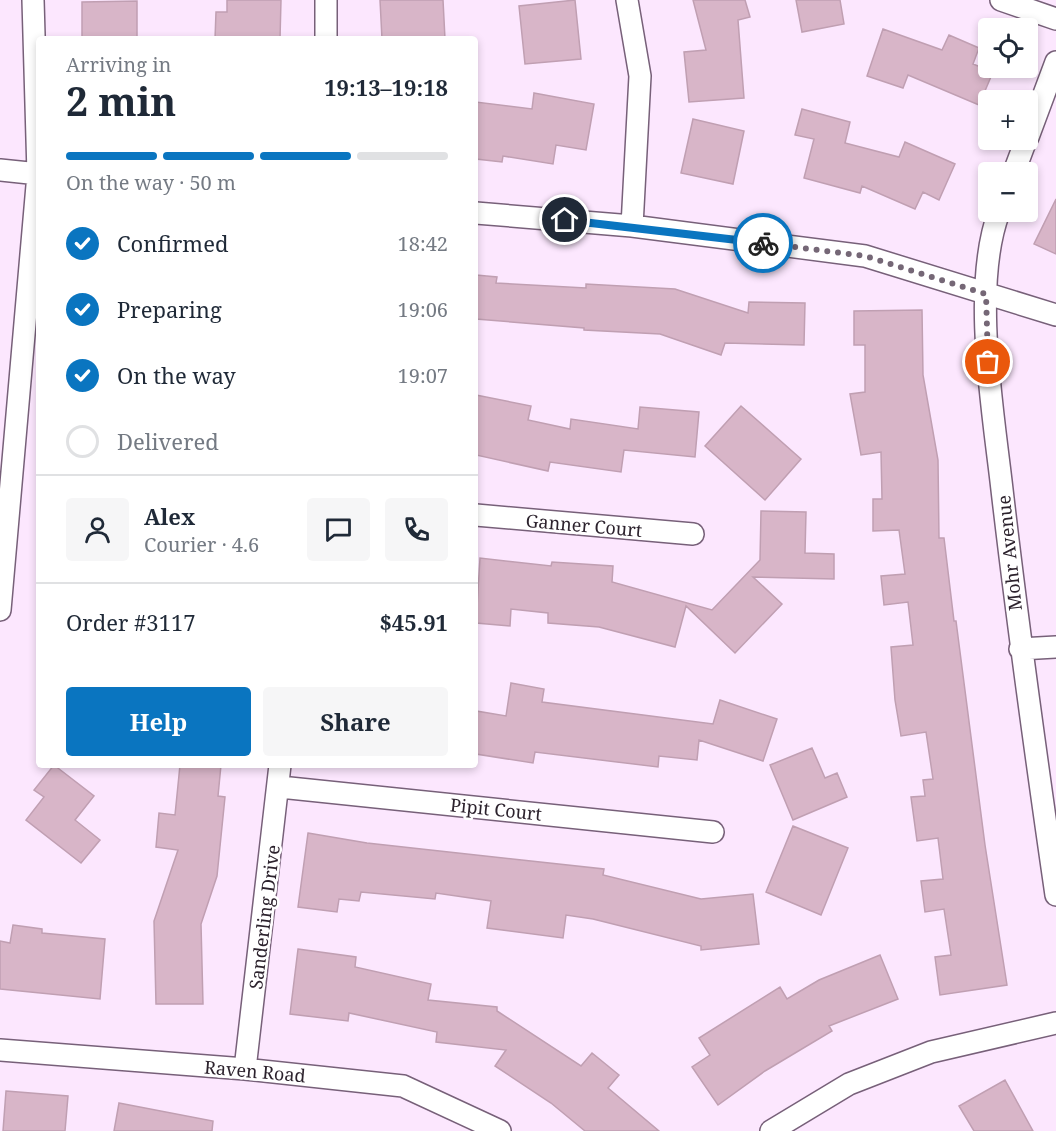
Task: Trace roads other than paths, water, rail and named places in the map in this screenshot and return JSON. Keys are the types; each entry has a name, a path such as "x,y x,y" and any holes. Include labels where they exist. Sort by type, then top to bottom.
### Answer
{"street":[{"path":"33,0 36,87"},
{"path":"326,0 326,36"},
{"path":"627,0 640,76 632,226"},
{"path":"1001,0 1056,19"},
{"path":"1038,109 1056,62"},
{"path":"0,170 36,174"},
{"path":"0,610 36,208"},
{"path":"478,213 632,226 865,256 1056,315"},
{"name":"Mohr Avenue","path":"995,222 986,294 988,362 1020,649 1056,895"},
{"name":"Ganner Court","path":"478,515 693,534"},
{"path":"1020,649 1056,646"},
{"name":"Sanderling Drive","path":"245,1069 280,768"},
{"name":"Pipit Court","path":"279,787 713,832"},
{"path":"771,1131 849,1084 931,1052 1056,1023"},
{"name":"Raven Road","path":"0,1050 245,1069 403,1086 500,1131"}]}
